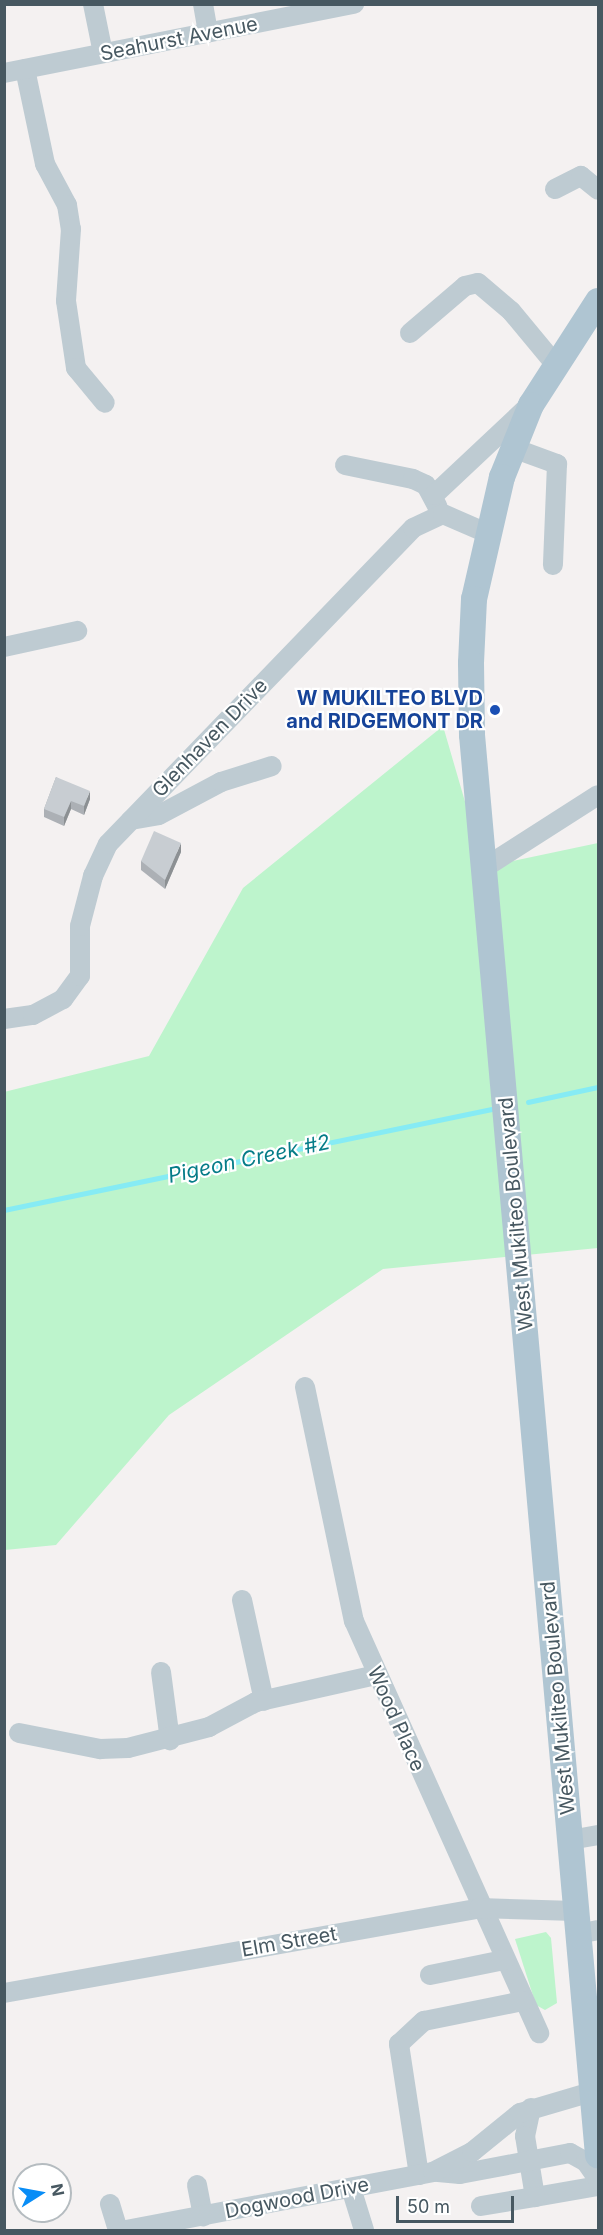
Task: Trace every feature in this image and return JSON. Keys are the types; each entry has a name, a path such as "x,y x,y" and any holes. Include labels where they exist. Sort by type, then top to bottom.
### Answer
{"main road":[{"name":"West Mukilteo Boulevard","path":"598,301 555,364 531,405 513,448 487,533 474,599 471,663 484,868 570,1840 584,1925 590,1985 598,2155"}],"street":[{"path":"93,4 104,53"},
{"path":"203,4 208,33"},
{"name":"Seahurst Avenue","path":"4,73 208,33 303,10 354,4"},
{"path":"25,69 45,164 67,205 71,229 66,301 76,368 105,404"},
{"path":"555,189 581,176 598,190"},
{"path":"410,333 465,286 478,282 555,364"},
{"path":"434,495 531,405"},
{"path":"513,448 557,464 553,565"},
{"path":"345,465 413,478 434,495 439,515 487,533"},
{"name":"Glenhaven Drive","path":"4,1019 33,1015 63,999 80,976 80,926 93,876 108,844 413,528 439,515"},
{"path":"4,647 77,631"},
{"path":"131,820 159,815 221,782 272,766"},
{"path":"484,868 598,795"},
{"name":"Wood Place","path":"305,1387 336,1546 376,1662 479,1908 539,2033"},
{"path":"242,1600 264,1701"},
{"path":"19,1733 100,1749 170,1740 264,1701 376,1662"},
{"path":"161,1672 170,1740"},
{"path":"570,1840 598,1835"},
{"name":"Elm Street","path":"4,1993 479,1908 584,1925"},
{"path":"430,1975 504,1960"},
{"path":"523,2001 424,2021 399,2044 426,2173 460,2174 570,2153 586,2162 598,2179"},
{"name":"Dogwood Drive","path":"126,2230 426,2173 463,2158 531,2108 595,2091"},
{"path":"531,2108 525,2136 535,2197"},
{"path":"197,2186 203,2216"},
{"path":"481,2206 598,2186"},
{"path":"351,2188 364,2230"},
{"path":"110,2204 118,2230"}],"green space":[{"path":"443,726 484,867 598,843 598,1248 383,1269 169,1415 56,1545 5,1550 4,1092 149,1056 243,888"},
{"path":"546,1932 551,1938 557,2003 545,2010 536,2005 515,1939"}],"building":[{"path":"56,777 90,791 84,806 71,801 64,817 44,809"},
{"path":"154,831 181,843 165,880 141,861"}],"waterway":[{"name":"Pigeon Creek #2","path":"528,1102 598,1087"},
{"name":"Pigeon Creek #2","path":"4,1210 493,1109"}],"place":[{"name":"W MUKILTEO BLVD and RIDGEMONT DR","path":"495,710"}]}
